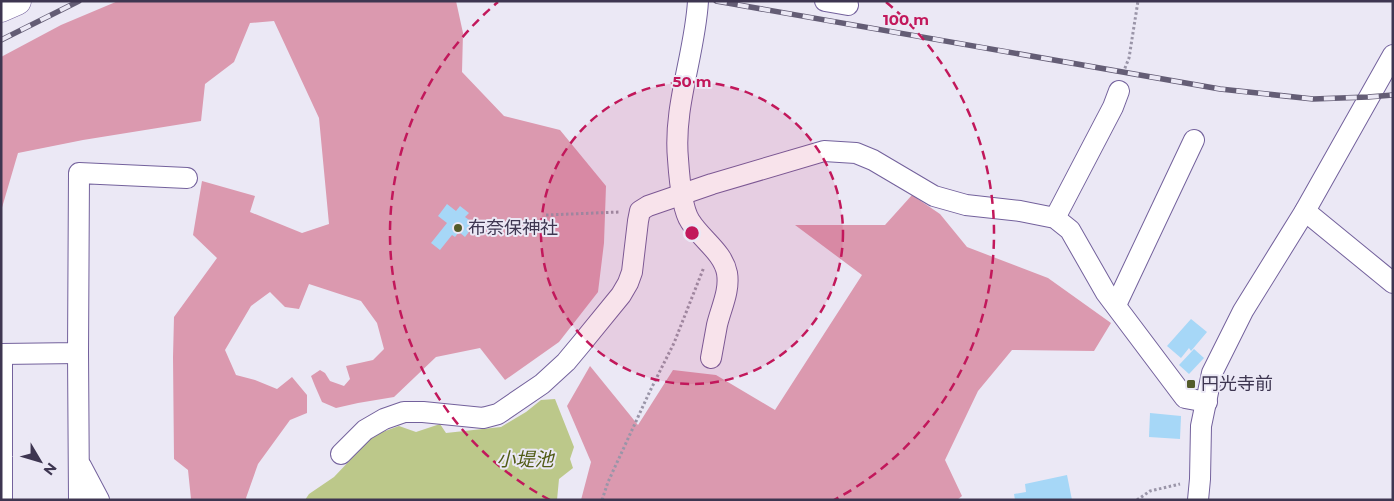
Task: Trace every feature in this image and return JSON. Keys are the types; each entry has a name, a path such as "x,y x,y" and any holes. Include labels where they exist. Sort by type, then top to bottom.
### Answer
{"highway":[{"path":"1,8 17,1"}],"street":[{"path":"698,1 697,20 677,126 677,157 682,194 689,220 724,262 727,275 726,298 717,323 711,358"},
{"path":"825,1 848,5"},
{"path":"1198,500 1201,426 1212,373 1239,320 1305,211 1393,55"},
{"path":"1054,218 1098,138 1119,91"},
{"path":"1116,305 1194,140"},
{"path":"341,454 365,430 384,419 404,412 483,418 498,414 519,401 542,384 566,362 628,283 632,272 640,211 648,206 682,194 824,151 856,153 873,160 934,196 966,205 1020,211 1054,218 1070,230 1106,293 1185,398 1207,402"},
{"path":"80,500 78,353 79,173 187,178"},
{"path":"1305,211 1393,283"},
{"path":"2,500 2,354 78,353"},
{"path":"80,464 99,500"}],"path":[{"path":"1119,91 1129,58 1138,1"},
{"path":"546,215 640,211"},
{"path":"602,500 650,391 674,344 712,248"},
{"path":"1137,500 1150,491 1200,479"}],"shaded area":[{"path":"118,1 456,1 463,33 462,72 504,116 560,130 606,186 604,243 598,292 559,342 505,380 480,348 436,357 394,397 336,408 322,402 311,376 320,370 325,373 330,381 344,386 350,379 346,366 373,360 384,349 377,323 361,301 309,284 299,309 285,307 270,292 251,306 225,350 236,375 277,389 292,377 307,395 307,413 290,420 258,464 246,498 247,500 188,500 191,499 188,470 174,459 174,317 217,258 193,235 202,181 255,196 250,212 302,233 329,224 319,118 274,21 250,23 234,62 205,84 201,121 83,140 18,153 1,211 1,57 61,25"},
{"path":"912,195 940,214 967,247 1048,278 1111,323 1094,351 1012,350 978,391 945,460 962,496 957,500 581,500 591,462 567,406 590,366 638,425 673,370 716,375 775,410 862,275 795,225 885,225"}],"water":[{"name":"小堤池","path":"555,399 574,447 570,459 573,468 559,479 557,500 305,500 309,494 334,477 374,435 399,426 416,432 440,424 446,433 501,427 526,412 541,400"}],"building":[{"name":"布奈保神社","path":"447,204 456,211 460,206 469,213 465,217 475,224 465,237 459,232 455,237 452,235 440,250 431,243 447,223 438,216"},
{"path":"1191,319 1207,332 1191,351 1189,348 1181,358 1167,346"},
{"path":"1194,349 1204,358 1189,374 1179,365"},
{"path":"1150,413 1181,416 1180,439 1149,437"},
{"path":"1067,475 1072,500 1015,500 1014,494 1026,492 1025,484"}],"railway":[{"path":"1,40 79,1"},
{"path":"716,1 1220,89 1313,99 1393,95"}],"place":[{"name":"布奈保神社","path":"458,228"},
{"name":"円光寺前","path":"1191,384"}]}
